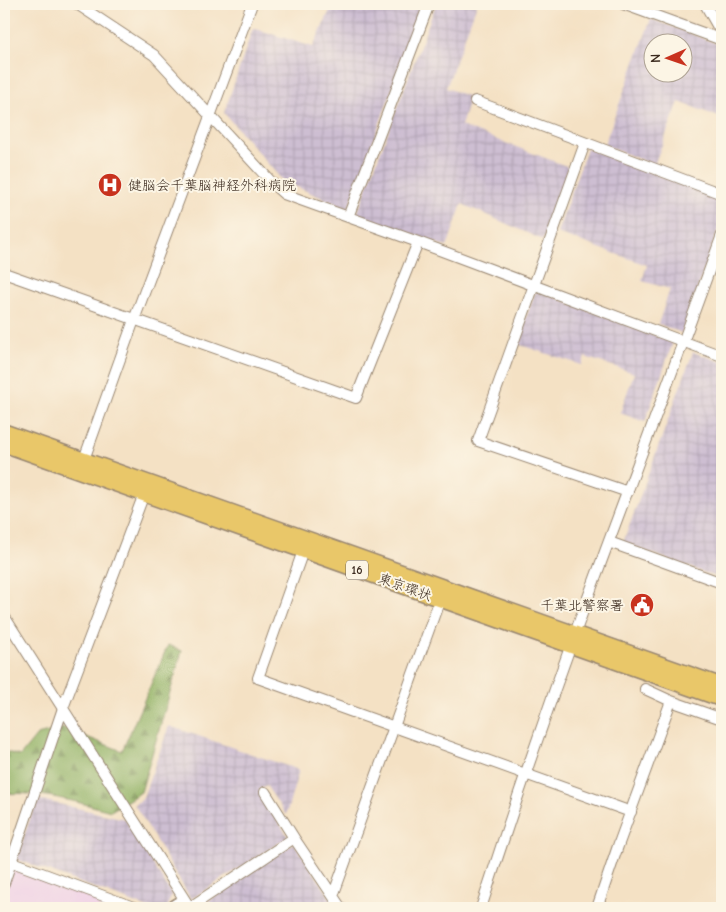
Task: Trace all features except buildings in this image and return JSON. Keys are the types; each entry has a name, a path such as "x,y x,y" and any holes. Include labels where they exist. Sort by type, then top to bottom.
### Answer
{"highway":[{"name":"東京環状","path":"4,432 144,494 440,599 722,686"},
{"name":"東京環状","path":"4,444 82,465 573,640 722,699"}],"street":[{"path":"77,4 154,55 284,194 722,356"},
{"path":"82,465 252,4"},
{"path":"348,217 429,4"},
{"path":"623,4 722,40"},
{"path":"705,4 722,34"},
{"path":"474,101 722,194"},
{"path":"585,143 478,441 628,492"},
{"path":"480,908 573,640 722,235"},
{"path":"4,273 356,398 418,242"},
{"path":"4,883 7,860 144,494"},
{"path":"609,542 722,583"},
{"path":"303,550 258,678 631,812"},
{"path":"333,896 440,599"},
{"path":"4,616 188,905"},
{"path":"645,689 671,701 722,719"},
{"path":"597,908 671,701"},
{"path":"265,792 341,908"},
{"path":"172,908 174,905 188,905 294,838"},
{"path":"7,860 136,908"}],"shaded area":[{"path":"333,4 353,4 366,8 367,4 424,4 348,209 283,181 224,113 253,28 313,47"},
{"path":"436,4 477,4 446,88 470,97 461,126 569,167 543,240 462,204 447,247 357,214"},
{"path":"651,19 686,32 646,32"},
{"path":"694,35 718,44 722,51 722,118 679,102 654,165 604,145 644,38 644,82 694,82"},
{"path":"587,148 722,199 722,219 682,333 658,324 670,289 642,281 647,265 557,233"},
{"path":"536,290 673,342 645,422 620,413 634,373 585,357 582,365 517,344"},
{"path":"693,352 722,362 722,579 623,543"},
{"path":"169,726 299,770 286,815 266,785 259,790 288,837 191,899 134,804 142,800"},
{"path":"37,799 125,819 172,895 166,908 148,908 16,859"},
{"path":"294,843 337,908 198,908"},
{"path":"12,866 45,876 44,880 123,908 4,908 4,890"}],"green space":[{"path":"168,645 182,651 141,792 111,811 45,796 4,794 4,751 20,756 37,735 64,728 122,751"}],"place":[{"name":"健脳会千葉脳神経外科病院","path":"110,185"},
{"name":"千葉北警察署","path":"642,605"}]}
